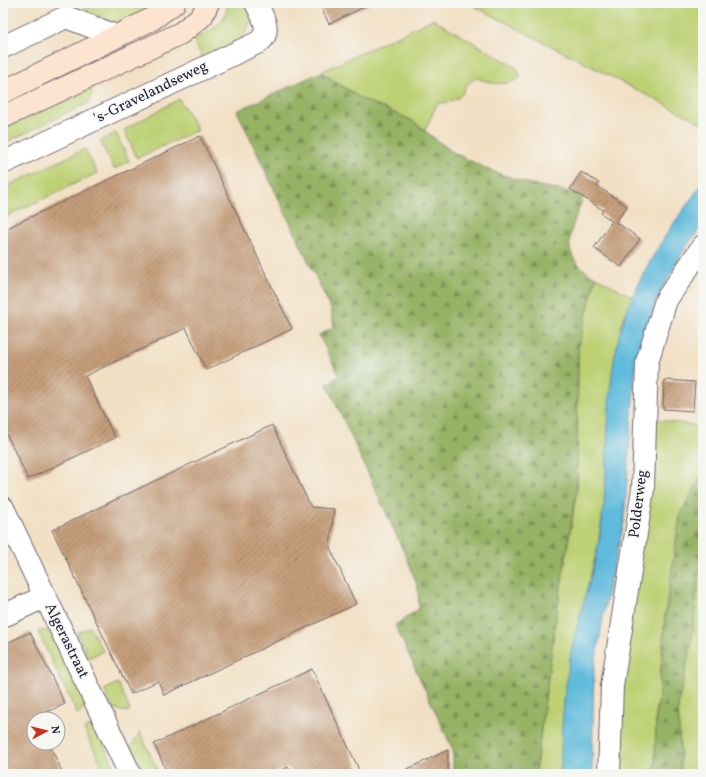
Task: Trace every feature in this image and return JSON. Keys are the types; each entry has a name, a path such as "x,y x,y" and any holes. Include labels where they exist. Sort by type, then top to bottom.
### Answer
{"main road":[{"path":"3,92 152,19 174,3"},
{"path":"3,117 181,33 202,16 208,3"}],"street":[{"name":"'s-Gravelandseweg","path":"3,163 258,42 264,38 266,24 256,3"},
{"path":"3,47 66,17 116,36"},
{"name":"Polderweg","path":"609,774 612,686 643,489 647,362 666,300 703,246"},
{"name":"Algerastraat","path":"3,508 44,597 130,774"},
{"path":"3,616 44,597"}],"green space":[{"path":"97,3 147,3 151,12 120,25 82,10"},
{"path":"227,3 246,3 249,15 249,25 240,40 203,58 193,40 211,30 221,22"},
{"path":"468,3 703,3 703,124"},
{"path":"433,19 517,68 521,77 509,82 498,84 476,78 466,85 462,94 456,99 437,104 425,130 411,120 362,99 321,72"},
{"path":"321,72 362,99 411,120 451,151 489,170 530,184 584,195 571,231 571,251 575,260 583,269 596,277 578,348 577,489 556,617 535,774 453,774 453,750 395,625 419,609 418,588 409,563 327,384 339,376 319,335 334,327 331,309 237,111"},
{"path":"93,84 90,102 3,144 3,129"},
{"path":"179,99 198,130 137,158 124,130"},
{"path":"116,133 129,161 114,169 100,141"},
{"path":"85,149 97,173 3,218 3,188"},
{"path":"596,277 633,297 623,320 615,357 604,506 597,550 571,653 564,703 561,774 535,774 556,617 577,489 578,348"},
{"path":"653,419 703,427 703,473 700,476 665,615 658,707 656,707 655,774 611,774"},
{"path":"703,473 703,561 699,573 691,645 678,705 681,774 655,774 656,707 658,707 665,615 680,515"},
{"path":"703,561 703,774 681,774 678,705 691,645 699,573"},
{"path":"90,627 103,651 89,658 77,633"},
{"path":"44,630 52,633 85,702 83,710 77,714 38,632"},
{"path":"118,683 130,710 127,712 113,709 104,690"},
{"path":"89,726 96,729 118,774 106,774 84,729"},
{"path":"140,732 157,769 144,774 131,746"}],"water":[{"path":"703,183 703,224 684,250 658,296 643,340 635,373 624,523 609,584 594,669 592,774 561,774 564,698 574,640 597,551 603,515 610,394 618,340 631,301 648,265 669,231"}],"building":[{"path":"319,3 372,3 329,24"},
{"path":"200,136 292,329 206,370 186,328 85,376 115,438 28,479 3,427 3,230"},
{"path":"581,172 599,183 597,186 627,206 616,222 640,239 621,267 594,248 612,221 601,213 603,210 570,189"},
{"path":"664,380 695,382 693,411 663,409"},
{"path":"272,425 311,507 334,509 330,548 356,604 164,695 158,681 131,694 52,530"},
{"path":"30,632 65,704 50,711 26,711 26,751 53,751 63,774 3,774 3,645"},
{"path":"312,669 361,774 292,774 288,767 273,774 168,774 154,744"},
{"path":"448,750 448,774 397,774"}]}
